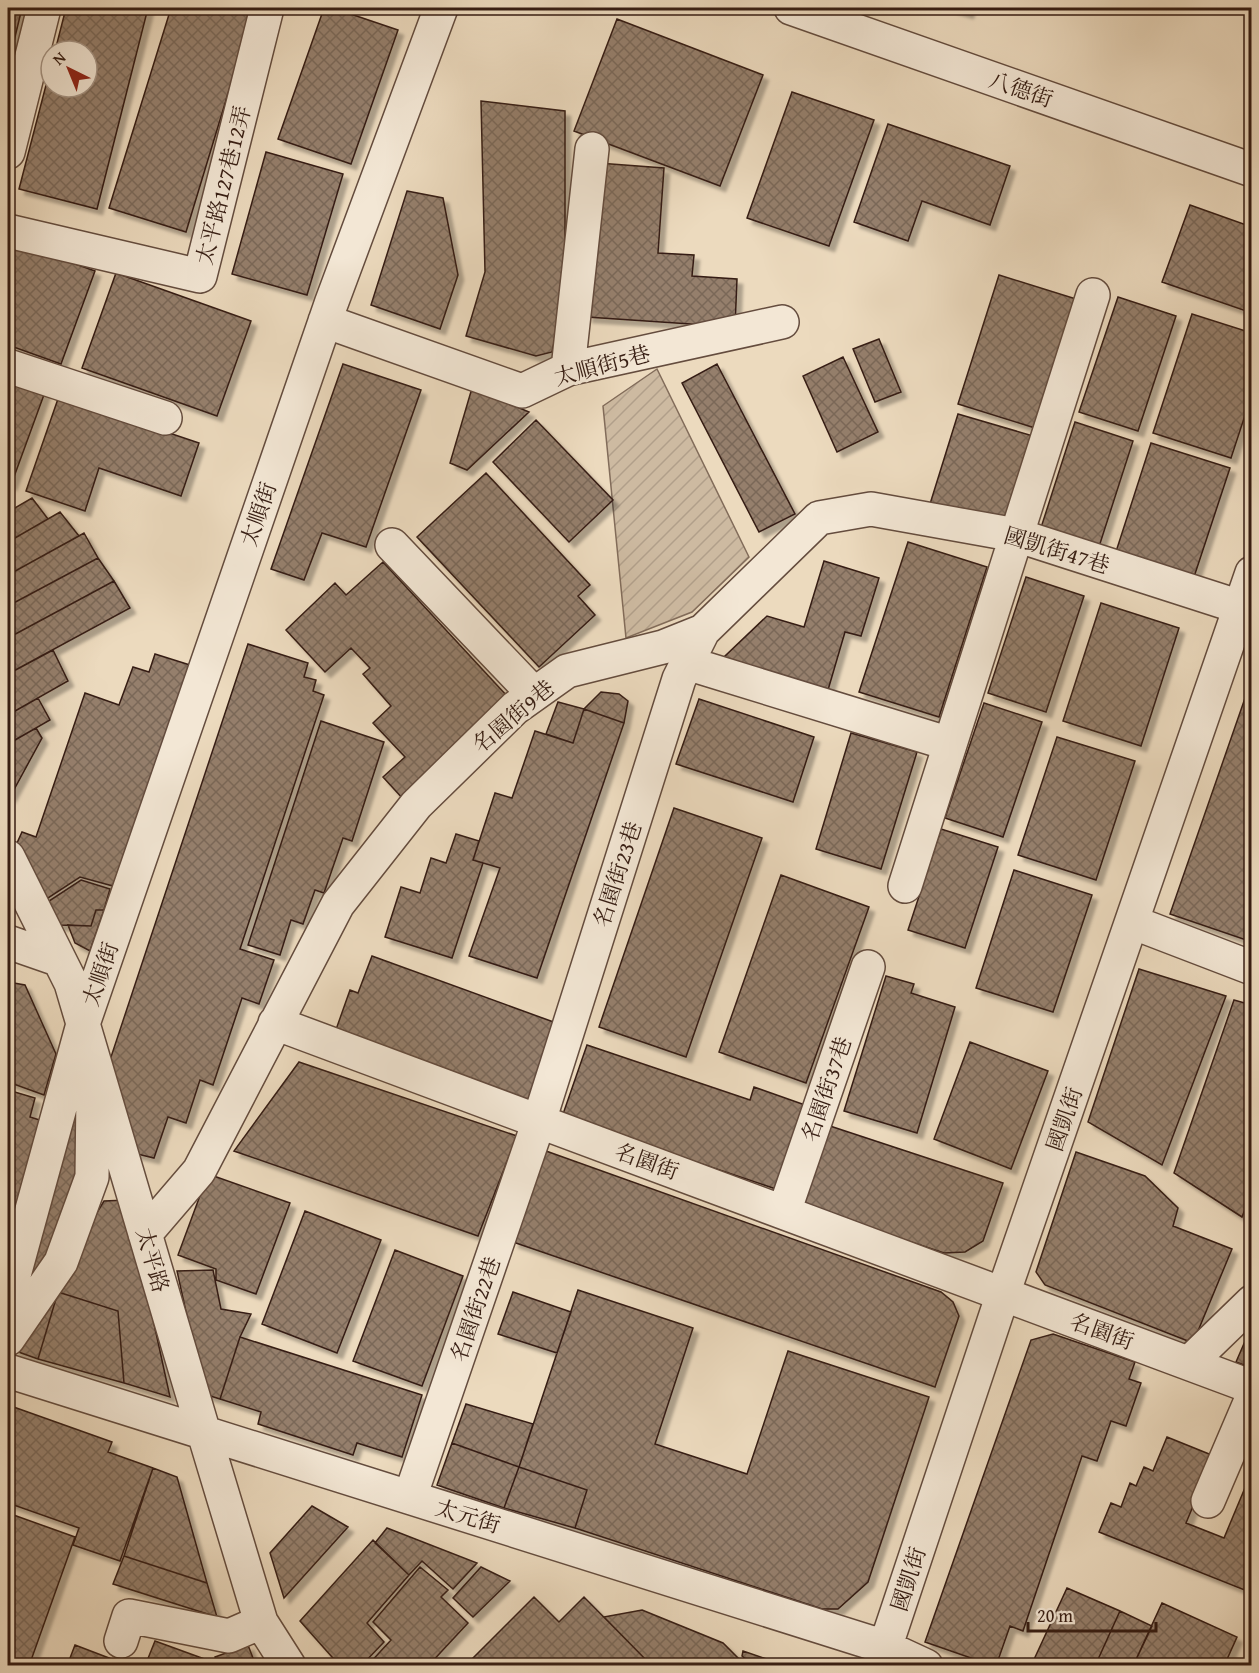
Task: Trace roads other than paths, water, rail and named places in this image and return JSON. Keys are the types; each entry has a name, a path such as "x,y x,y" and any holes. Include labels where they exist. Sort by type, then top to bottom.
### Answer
{"street":[{"path":"8,152 44,8"},
{"name":"太平路127巷12弄","path":"8,231 200,276 267,8"},
{"name":"太順街","path":"8,1297 82,1023 325,321 441,8"},
{"name":"八德街","path":"791,8 1251,170"},
{"path":"567,369 592,149"},
{"path":"905,886 1093,295"},
{"name":"太順街5巷","path":"325,321 522,391 567,369 782,322"},
{"path":"8,366 165,418"},
{"name":"國凱街47巷","path":"871,509 1016,536 1240,608"},
{"name":"名園街9巷","path":"275,1023 338,904 416,805 515,708 567,671 663,647 704,631 819,518 871,509"},
{"path":"392,545 534,694"},
{"name":"國凱街","path":"882,1656 1251,573"},
{"name":"名園街23巷","path":"538,1121 679,679 704,631"},
{"path":"688,661 703,668 950,744"},
{"name":"太平路","path":"8,857 71,984 261,1622 289,1665"},
{"path":"1132,922 1251,968"},
{"path":"8,942 57,959"},
{"name":"名園街37巷","path":"784,1212 868,967"},
{"path":"145,1234 199,1171 275,1023"},
{"name":"名園街","path":"275,1023 1251,1387"},
{"path":"8,1339 61,1262 92,1177 94,1061"},
{"name":"名園街22巷","path":"410,1497 538,1121"},
{"path":"1189,1363 1251,1302"},
{"name":"太元街","path":"8,1371 410,1497 882,1656 926,1665"},
{"path":"1208,1501 1251,1398"},
{"path":"121,1641 129,1616 229,1636 261,1622"}]}
